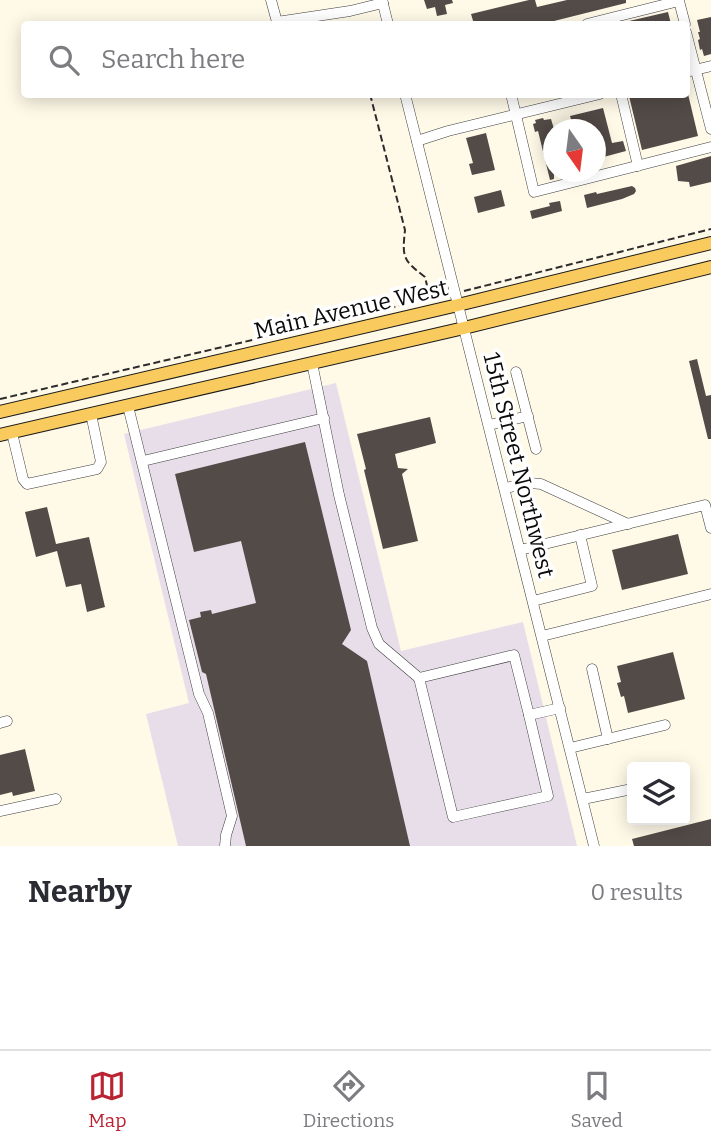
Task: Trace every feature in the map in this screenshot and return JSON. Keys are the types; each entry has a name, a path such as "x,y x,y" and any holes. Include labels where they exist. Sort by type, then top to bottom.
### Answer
{"main road":[{"name":"Main Avenue West","path":"0,412 457,299 711,243"},
{"name":"Main Avenue West","path":"6,434 464,328 711,267"}],"street":[{"path":"271,0 277,21"},
{"path":"610,21 679,1 684,21"},
{"path":"284,21 350,11 382,2 387,21"},
{"path":"711,66 691,71 711,129"},
{"name":"15th Street Northwest","path":"406,98 594,846"},
{"path":"511,98 534,192 711,147"},
{"path":"417,141 584,98"},
{"path":"622,98 638,166"},
{"path":"312,363 372,628 379,644 419,678 453,817 548,796 514,655 419,678"},
{"path":"516,372 536,449"},
{"path":"128,406 232,816 225,846"},
{"path":"6,434 27,484 97,469 101,462 91,414"},
{"path":"489,425 528,416"},
{"path":"143,461 324,418"},
{"path":"505,488 530,483 541,484 628,523"},
{"path":"520,550 705,505 711,528"},
{"path":"533,601 592,586 580,535"},
{"path":"542,636 711,594"},
{"path":"592,669 608,739"},
{"path":"529,715 560,708"},
{"path":"570,748 665,725"},
{"path":"583,799 627,790"},
{"path":"0,811 57,799"}],"path":[{"path":"371,98 405,230 403,246 406,260 425,277 430,299"},
{"path":"0,399 430,299 457,299 711,229"}],"shaded area":[{"path":"336,383 401,651 523,622 577,846 178,846 146,714 189,703 124,434"}],"building":[{"path":"424,0 452,0 453,3 445,5 447,14 437,16 435,7 427,9"},
{"path":"529,0 535,0 537,7 567,0 626,0 626,3 554,21 473,21 471,14"},
{"path":"668,12 670,21 629,21"},
{"path":"711,17 711,54 704,56 698,40 700,32 697,20"},
{"path":"629,98 689,98 698,136 642,150"},
{"path":"603,108 606,119 571,119 570,116"},
{"path":"544,119 543,151 538,131 535,132 535,120"},
{"path":"606,120 612,143 623,141 626,151 606,156"},
{"path":"486,133 495,170 472,175 469,164 473,163 466,138"},
{"path":"711,156 711,182 690,187 689,182 678,181 676,166"},
{"path":"632,186 636,191 634,194 587,208 584,195"},
{"path":"501,190 505,206 478,213 474,197"},
{"path":"560,201 562,211 532,219 530,211"},
{"path":"697,359 706,396 711,395 711,439 708,439 689,361"},
{"path":"430,417 436,443 395,454 398,468 408,469 402,474 418,541 383,549 357,434"},
{"path":"305,442 351,630 342,644 367,661 410,846 246,846 206,674 202,672 189,620 201,617 200,612 211,610 212,614 256,603 241,541 194,552 175,474"},
{"path":"47,507 56,544 89,537 105,607 87,612 81,584 66,587 57,551 36,557 25,512"},
{"path":"678,534 688,574 622,590 612,550"},
{"path":"673,652 685,699 628,713 617,683 621,682 617,666"},
{"path":"25,749 35,791 13,796 12,792 0,795 0,755"},
{"path":"711,819 711,846 634,846 632,839"}]}
